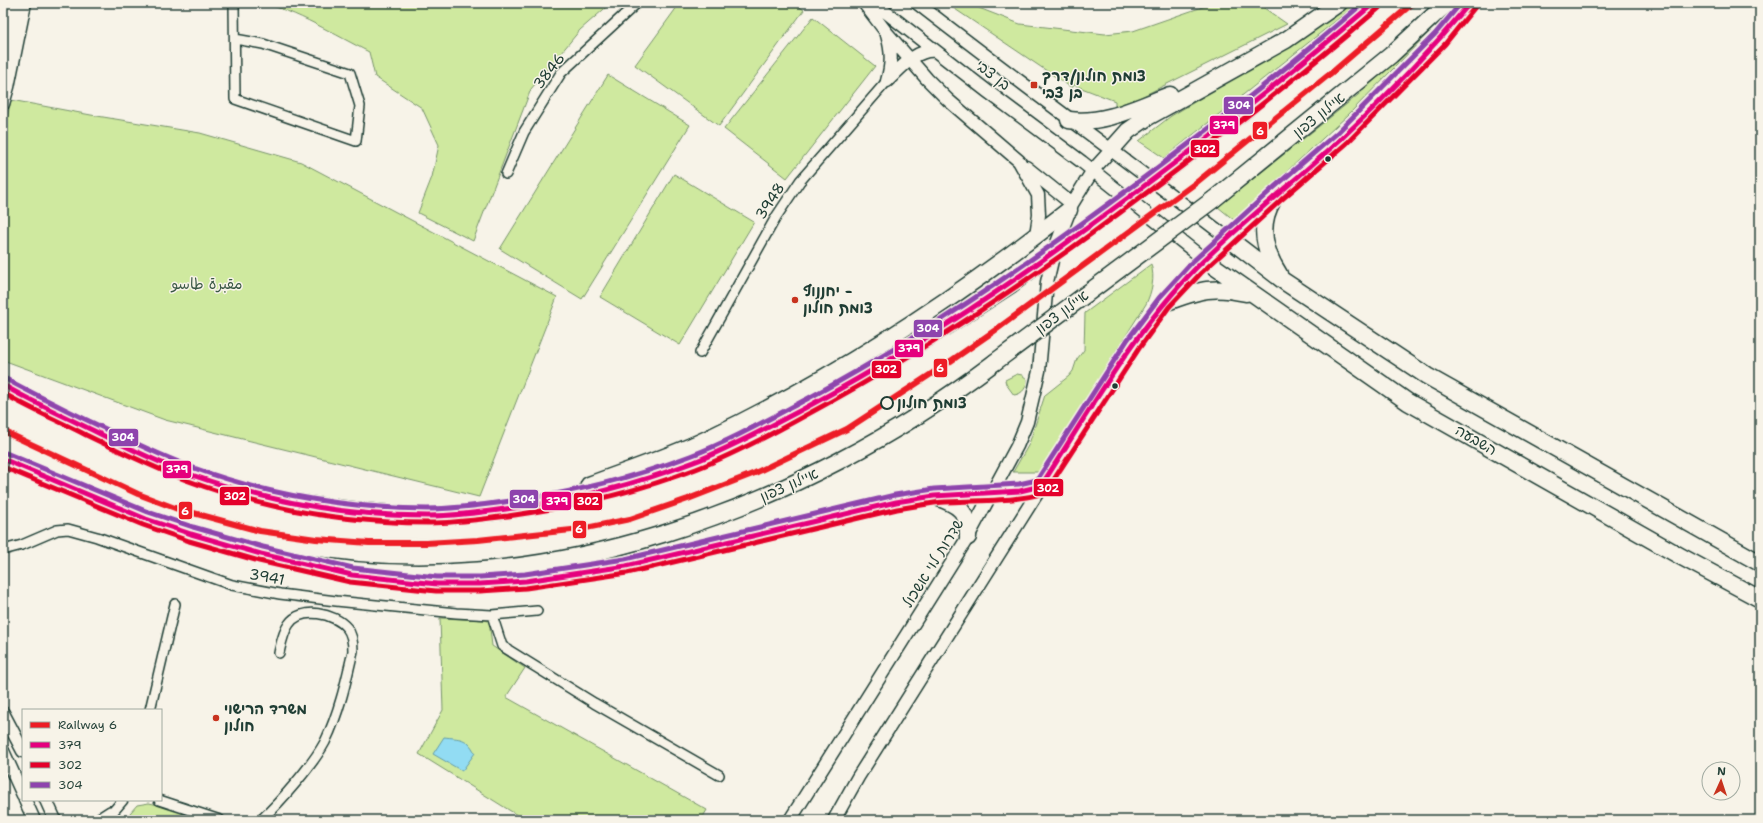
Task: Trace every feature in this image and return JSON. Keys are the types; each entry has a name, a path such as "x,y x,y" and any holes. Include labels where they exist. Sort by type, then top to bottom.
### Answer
{"highway":[{"path":"1112,149 1128,131 1148,117 1226,72 1286,40 1339,3"},
{"path":"3,385 119,444 170,466 245,492 285,501 324,507 430,516 485,512 539,504 603,491 696,461 751,436 853,382 1010,285 1171,167 1244,111 1374,3"},
{"name":"איילון צפון","path":"3,459 146,519 198,536 294,561 331,568 383,572 429,573 490,570 551,562 637,542 765,496 826,468 901,425 968,383 1214,199 1391,55 1447,3"},
{"path":"1229,239 1276,195 1342,138 1440,38 1470,3"},
{"path":"1069,120 1085,121 1101,119 1147,104 1226,72"},
{"path":"1276,195 1271,203 1266,218 1264,239 1269,257 1285,282"},
{"path":"430,516 523,500 587,485 658,460 707,439 762,412 833,372 894,335 1036,235 1070,207"},
{"name":"השבעה","path":"1229,239 1285,282 1427,376 1760,562"},
{"name":"השבעה","path":"1205,260 1408,402 1760,599"},
{"path":"1164,303 1196,292 1211,289 1226,289 1252,294"},
{"path":"294,561 352,575 388,580 437,584 526,582 626,566 879,506 934,496 1020,491 1041,486"},
{"path":"934,496 955,505 964,512 968,522 968,537"}],"main road":[{"path":"3,61 14,3"},
{"path":"3,104 8,87 25,3"},
{"path":"864,3 910,60 948,100 1070,207"},
{"name":"בן צבי","path":"874,3 1093,170 1205,260"},
{"name":"בן צבי","path":"917,3 1069,120 1112,149 1229,239"},
{"path":"886,32 892,56 887,81"},
{"path":"887,81 910,60 922,52 936,51"},
{"name":"שדרות לוי אשכול","path":"790,820 968,537 994,492 1022,436 1034,396 1041,361 1044,309 1055,248 1070,207 1093,170 1112,149"},
{"path":"1019,161 1038,195 1039,215 1036,235"},
{"path":"834,820 858,777 1041,486 1134,343 1164,303 1205,260 1229,239"},
{"path":"3,713 22,749"},
{"path":"3,751 22,793"},
{"path":"25,801 34,820"},
{"path":"46,801 55,820"}],"street":[{"path":"234,3 235,99 356,142 360,106 350,73 263,44 235,39"},
{"name":"3846","path":"506,174 524,132 561,73 636,3"},
{"name":"3948","path":"700,353 776,217 800,181 887,81"},
{"name":"3941","path":"3,550 22,545 57,530 68,529 97,537 239,586 280,594 456,613 492,614 537,611"},
{"path":"150,709 174,604"},
{"path":"261,820 284,796 325,742 339,707 353,651 353,642 347,628 338,619 324,615 311,614 298,616 289,623 279,653"},
{"path":"492,614 502,646 594,703 719,775"},
{"path":"162,801 220,820"},
{"path":"96,820 120,803"},
{"path":"106,820 120,803"}],"green space":[{"path":"261,3 611,3 580,30 531,89 473,241 418,213 432,177 439,145 422,108 375,77 369,52 302,17 274,6"},
{"path":"680,3 794,3 804,10 719,126 635,65"},
{"path":"946,3 972,3 979,8 1020,24 1105,34 1133,31 1214,3 1257,3 1287,24 1139,98 1115,106 1115,101 1074,85 1072,88"},
{"path":"1349,3 1358,3 1164,158 1139,141 1171,116 1290,45"},
{"path":"813,17 875,66 787,178 724,129"},
{"path":"1436,25 1348,115 1234,220 1218,207 1358,95"},
{"path":"608,75 690,125 582,299 500,249"},
{"name":"مقبرة طاسو","path":"11,100 200,133 301,162 557,297 479,497 165,420 3,360 3,137"},
{"path":"674,174 754,222 680,345 600,297"},
{"path":"1151,264 1153,274 1152,284 1146,304 1039,472 1013,472 1029,444 1045,395 1069,376 1073,371 1077,359 1084,350 1085,313"},
{"path":"1017,374 1022,375 1027,379 1027,382 1022,392 1014,395 1006,384 1005,380"},
{"path":"440,618 489,620 492,646 525,668 506,697 707,810 701,820 525,820 419,754 443,710"},
{"path":"149,803 178,809 208,820 124,820 137,805"}],"water":[{"path":"444,737 466,741 475,753 462,771 433,754"}],"rail line":[{"name":"6","path":"3,431 138,494 175,508 260,531 316,539 369,543 426,543 478,540 581,529 630,519 688,499 755,473 847,429 945,365 997,329 1197,182 1336,69 1413,3"}],"transit line":[{"name":"304","path":"6,379 140,446 180,463 251,486 279,493 338,503 397,508 448,508 534,498 624,478 668,464 720,444 843,379 949,315 1051,245 1156,169 1261,88 1363,3"},
{"name":"379","path":"3,385 34,402 125,446 179,470 221,485 308,506 398,515 450,515 559,501 628,484 694,462 750,436 842,388 949,323 1053,253 1160,174 1268,90 1374,3"},
{"name":"304","path":"6,453 148,512 193,527 263,547 353,568 437,577 480,577 525,574 625,559 895,495 934,489 1019,484 1037,480 1128,339 1159,298 1191,263 1271,190 1337,133 1435,34 1461,3"},
{"name":"379","path":"3,459 146,519 191,534 261,554 352,575 437,584 480,584 526,581 626,566 896,502 934,496 1020,491 1041,486 1113,373 1174,292 1214,251 1376,106 1470,3"},
{"name":"302","path":"3,467 143,525 189,541 259,561 350,582 436,591 480,591 526,588 627,573 897,509 934,503 1011,499 1039,494 1047,490 1140,347 1169,307 1201,273 1281,200 1347,143 1445,44 1475,7"},
{"name":"302","path":"3,393 34,410 111,447 186,480 245,499 337,517 430,523 469,521 556,508 627,492 696,469 725,457 781,429 881,373 988,306 1057,259 1164,180 1273,96 1379,8"}],"place":[{"name":"צומת חולון/דרך בן צבי","path":"1034,85"},
{"name":"יחננוף - צומת חולון","path":"795,300"},
{"name":"צומת חולון","path":"887,403"},
{"name":"משרד הרישוי חולון","path":"216,718"}]}
